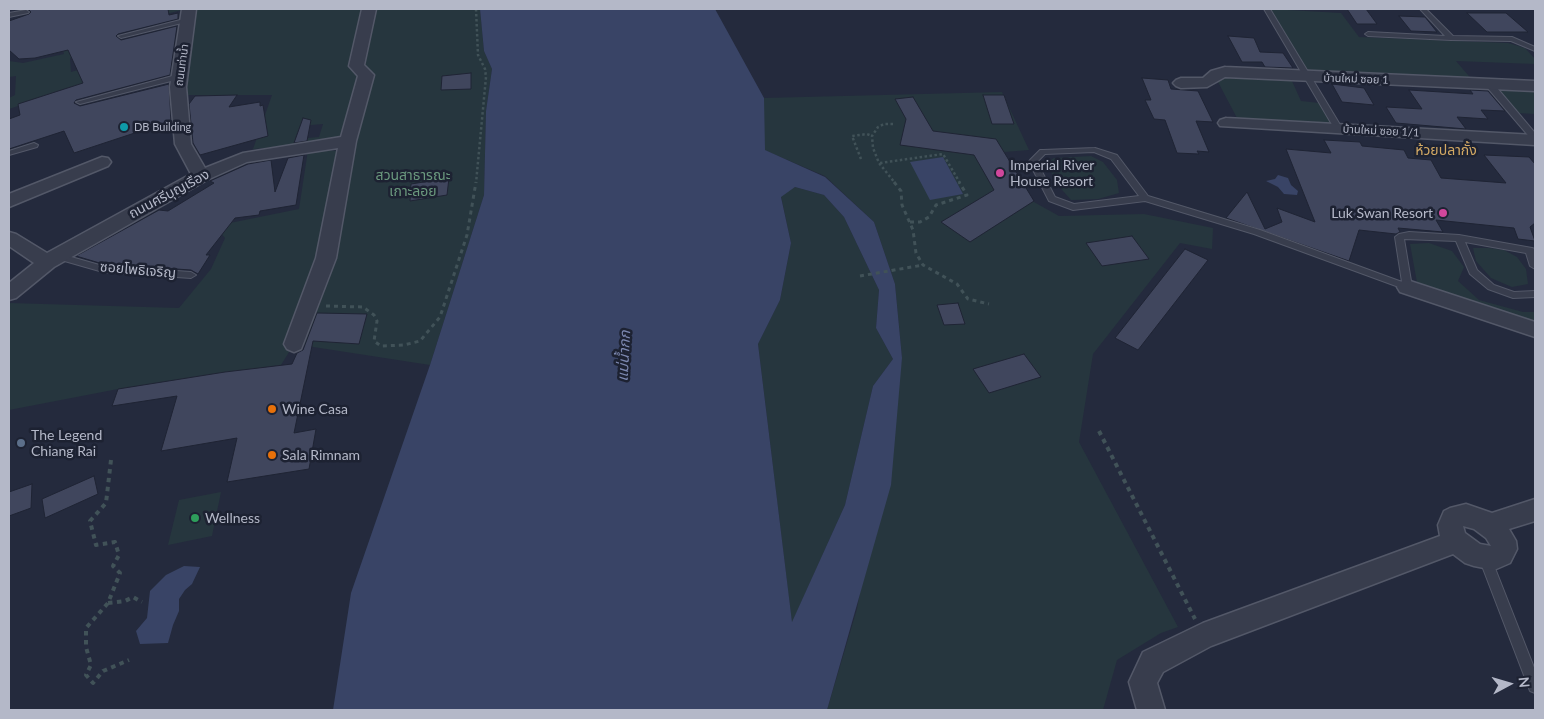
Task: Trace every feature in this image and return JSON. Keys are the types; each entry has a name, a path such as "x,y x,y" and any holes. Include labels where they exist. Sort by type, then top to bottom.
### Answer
{"street":[{"path":"294,344 326,258 348,141 366,75 356,66 368,9"},
{"name":"ถนนท่าน้ำ","path":"188,14 178,87 183,144 201,176"},
{"name":"บ้านใหม่ ซอย 1","path":"1181,83 1207,82 1216,74 1225,72 1535,86"},
{"name":"บ้านใหม่ ซอย 1/1","path":"1226,123 1535,139"},
{"name":"ถนนศรีบุญเรือง","path":"9,293 52,259 201,176 243,158 348,141"},
{"path":"9,201 102,162"},
{"path":"9,238 52,259"},
{"path":"1406,288 1535,330"},
{"path":"1490,525 1535,510"},
{"path":"1459,516 1475,517 1490,525 1500,536 1504,548 1501,554 1494,558 1485,558 1469,552 1456,541 1451,532 1450,525 1453,519 1459,516"},
{"path":"1151,710 1143,682 1152,662 1203,636 1456,541"}],"lane":[{"path":"1267,9 1338,128"},
{"path":"1423,9 1451,38"},
{"path":"9,15 26,12"},
{"path":"121,36 188,14"},
{"path":"1368,34 1512,39 1535,49"},
{"path":"80,102 180,76"},
{"path":"1489,84 1535,139"},
{"path":"9,154 34,145"},
{"path":"1145,198 1114,157 1095,150 1043,152 1033,162 1052,199 1073,206 1145,198 1257,232 1406,288 1399,237 1409,235 1459,238 1532,251 1535,266"},
{"path":"1459,238 1473,272 1491,286 1513,295 1535,294"},
{"name":"ซอยโพธิเจริญ","path":"52,259 104,269 191,275"},
{"path":"1485,558 1535,686"}],"path":[{"path":"308,306 363,307 374,315 377,321 374,341 381,346 404,344 420,340 440,317 467,235 475,196 486,77 485,68 478,55 476,9"},
{"path":"892,124 884,124 878,127 872,136 873,148 879,163 901,191 902,205 913,230 916,252 923,266 957,284 968,299 989,304"},
{"path":"861,159 852,136 867,134 872,136"},
{"path":"879,163 943,154 967,195 936,206 929,217 920,222 910,222"},
{"path":"860,276 923,266"},
{"path":"1099,431 1203,636"},
{"path":"111,460 106,503 90,521 96,545 115,542 119,555 113,566 120,572 108,602 86,628 86,647 91,665 86,675 93,683 103,672 128,660"},
{"path":"108,602 125,601 133,597 142,602"}],"green space":[{"path":"59,9 78,9 79,11 95,9 97,13 114,9 186,9 94,32 103,49 70,58 71,72 111,61 110,75 9,109 9,98 15,95 16,76 9,77 9,61 23,63 64,54 59,36"},
{"name":"สวนสาธารณะ เกาะลอย","path":"189,9 369,9 359,53 371,9 480,9 484,51 492,69 486,111 484,195 430,365 294,344 281,365 118,389 9,410 9,303 179,308 211,269 225,238 215,226 299,209 308,150 346,151 347,141 253,149 272,95 186,95 180,76","holes":["323,124 319,137 295,139 300,126"]},
{"path":"1270,9 1341,13 1359,37 1508,43 1525,48 1535,59 1535,64 1456,61 1474,82 1310,76"},
{"path":"1230,78 1292,81 1301,101 1319,103 1333,126 1238,120 1217,80"},
{"path":"1496,88 1535,90 1535,114 1518,113"},
{"path":"1002,92 1029,150 1004,152 1034,202 1059,216 1144,214 1213,228 1212,249 1180,243 1093,354 1079,442 1178,627 1161,633 1117,660 1103,710 827,710 857,609 902,358 895,284 874,222 825,176 764,150 764,98"},
{"path":"1091,156 1103,162 1117,180 1119,193 1098,199 1071,200 1056,183 1047,163 1054,158"},
{"path":"795,187 824,195 844,217 879,290 876,328 893,359 873,386 845,505 792,623 758,344 780,300 791,243 781,196"},
{"path":"1429,243 1452,251 1464,267 1458,281 1479,300 1523,312 1535,312 1535,326 1418,288 1410,244"},
{"path":"1473,248 1504,250 1517,257 1526,269 1528,284 1512,287 1491,278 1476,261"},
{"name":"Wellness","path":"221,492 212,536 168,545 179,500"}],"water":[{"name":"แม่น้ำกก","path":"480,9 715,9 764,98 765,150 825,177 874,222 895,284 902,358 891,485 827,710 333,710 351,593 430,365 484,195 486,111 492,69 484,51","holes":["795,187 824,195 844,217 879,290 876,328 893,359 873,386 845,505 792,622 758,344 780,300 791,243 781,197"]},
{"path":"943,157 963,194 930,200 910,162"},
{"path":"1278,175 1288,178 1291,185 1298,191 1297,195 1284,194 1278,187 1266,181 1275,179"},
{"path":"184,566 200,567 192,584 179,599 179,611 168,643 140,644 136,631 147,618 150,591 166,575"}],"building":[{"path":"28,9 168,9 169,15 178,13 178,19 116,36 121,40 177,26 170,75 76,100 74,103 80,106 169,84 171,121 74,153 64,131 9,149 9,119 20,115 18,104 83,83 68,50 35,58 19,59 9,50 9,21 29,14 31,12"},
{"path":"1347,9 1366,9 1377,24 1357,24"},
{"path":"1467,13 1506,13 1528,32 1487,32"},
{"path":"1399,16 1425,17 1437,32 1411,31"},
{"path":"1228,36 1254,38 1260,52 1283,53 1293,68 1265,67 1262,62 1242,62"},
{"path":"471,73 471,89 441,90 442,76"},
{"path":"1142,78 1168,80 1171,89 1198,91 1213,122 1196,121 1209,152 1197,151 1199,154 1177,153 1165,120 1154,119 1145,100 1151,100"},
{"path":"1332,84 1364,88 1374,105 1342,102"},
{"path":"1409,90 1473,94 1470,90 1488,91 1505,111 1481,110 1488,119 1457,117 1466,129 1396,123 1386,107 1422,109"},
{"path":"237,95 229,107 260,102 260,106 263,105 268,136 200,155 193,143 189,104 195,96"},
{"path":"983,95 1004,95 1014,124 992,124"},
{"name":"Imperial River House Resort","path":"913,97 933,131 996,139 1034,201 970,242 941,222 994,190 974,155 900,145 906,119 895,99"},
{"path":"303,118 311,120 307,141 294,143"},
{"path":"1324,140 1360,142 1362,146 1404,150 1408,158 1431,160 1441,178 1506,183 1484,155 1529,157 1535,164 1535,223 1530,227 1535,241 1518,239 1514,228 1436,220 1443,232 1398,228 1400,232 1396,234 1359,230 1349,261 1226,218 1247,192 1265,229 1282,222 1277,208 1315,222 1286,149 1331,153"},
{"path":"304,155 296,205 260,211 259,215 235,218 206,255 210,255 198,274 191,270 103,264 76,256 159,210 168,211 214,183 210,181 248,164 271,160 275,192 288,158"},
{"path":"449,178 447,195 410,201 411,184"},
{"path":"1132,236 1149,259 1102,266 1086,243"},
{"path":"1185,249 1208,260 1138,350 1115,338"},
{"path":"958,303 965,324 944,325 937,305"},
{"path":"317,313 367,314 359,344 313,341 294,433 316,429 309,469 227,482 237,438 161,451 177,396 112,406 118,389 225,372 292,364 297,353 303,350"},
{"path":"1024,354 1041,377 989,393 973,369"},
{"path":"94,476 98,494 45,518 42,499"},
{"path":"32,484 31,508 9,516 9,492"}],"place":[{"name":"DB Building","path":"124,127"},
{"name":"Imperial River House Resort","path":"1000,173"},
{"name":"Luk Swan Resort","path":"1443,213"},
{"name":"Wine Casa","path":"272,409"},
{"name":"The Legend Chiang Rai","path":"21,443"},
{"name":"Sala Rimnam","path":"272,455"},
{"name":"Wellness","path":"195,518"}],"district":[{"name":"ห้วยปลากั้ง","path":"1446,150"}]}
